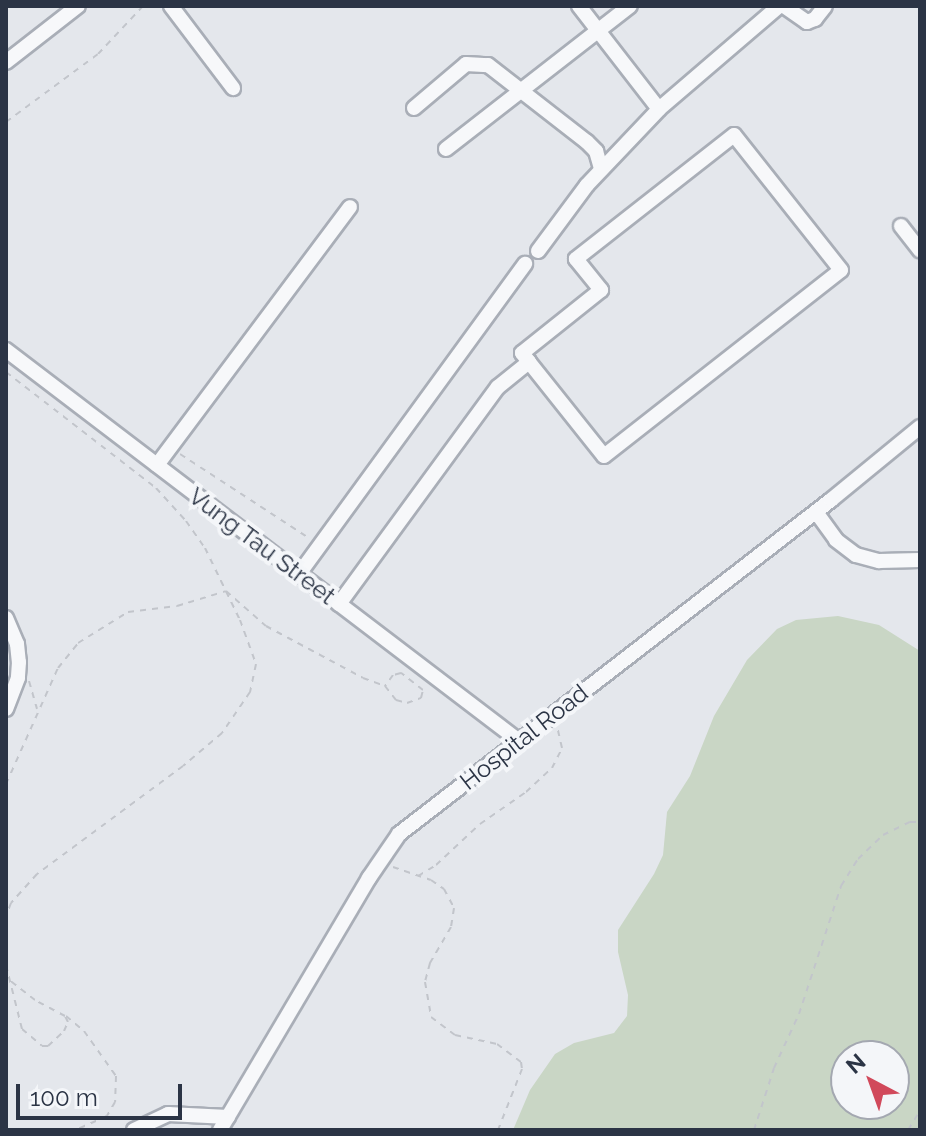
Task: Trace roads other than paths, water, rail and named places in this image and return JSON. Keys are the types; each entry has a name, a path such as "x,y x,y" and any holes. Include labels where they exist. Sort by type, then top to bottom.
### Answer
{"street":[{"path":"6,62 78,6"},
{"path":"171,6 233,88"},
{"path":"579,6 659,109"},
{"path":"446,149 630,6"},
{"path":"538,251 601,169 659,109 782,6 807,22 815,19 825,6"},
{"path":"414,108 466,64 488,65 596,151 601,169"},
{"path":"734,135 841,270 604,456 529,362 522,353 601,290 576,259 734,135"},
{"path":"157,465 350,207"},
{"path":"901,226 920,250"},
{"path":"299,574 525,264"},
{"name":"Vung Tau Street","path":"6,350 519,741"},
{"path":"339,604 498,387 529,362"},
{"name":"Hospital Road","path":"224,1123 380,860 399,834 816,512 920,427"},
{"path":"816,512 836,540 856,555 879,561 920,560"},
{"path":"6,618 17,644 19,662 18,678 6,709"},
{"path":"134,1130 168,1114 224,1123"}]}
